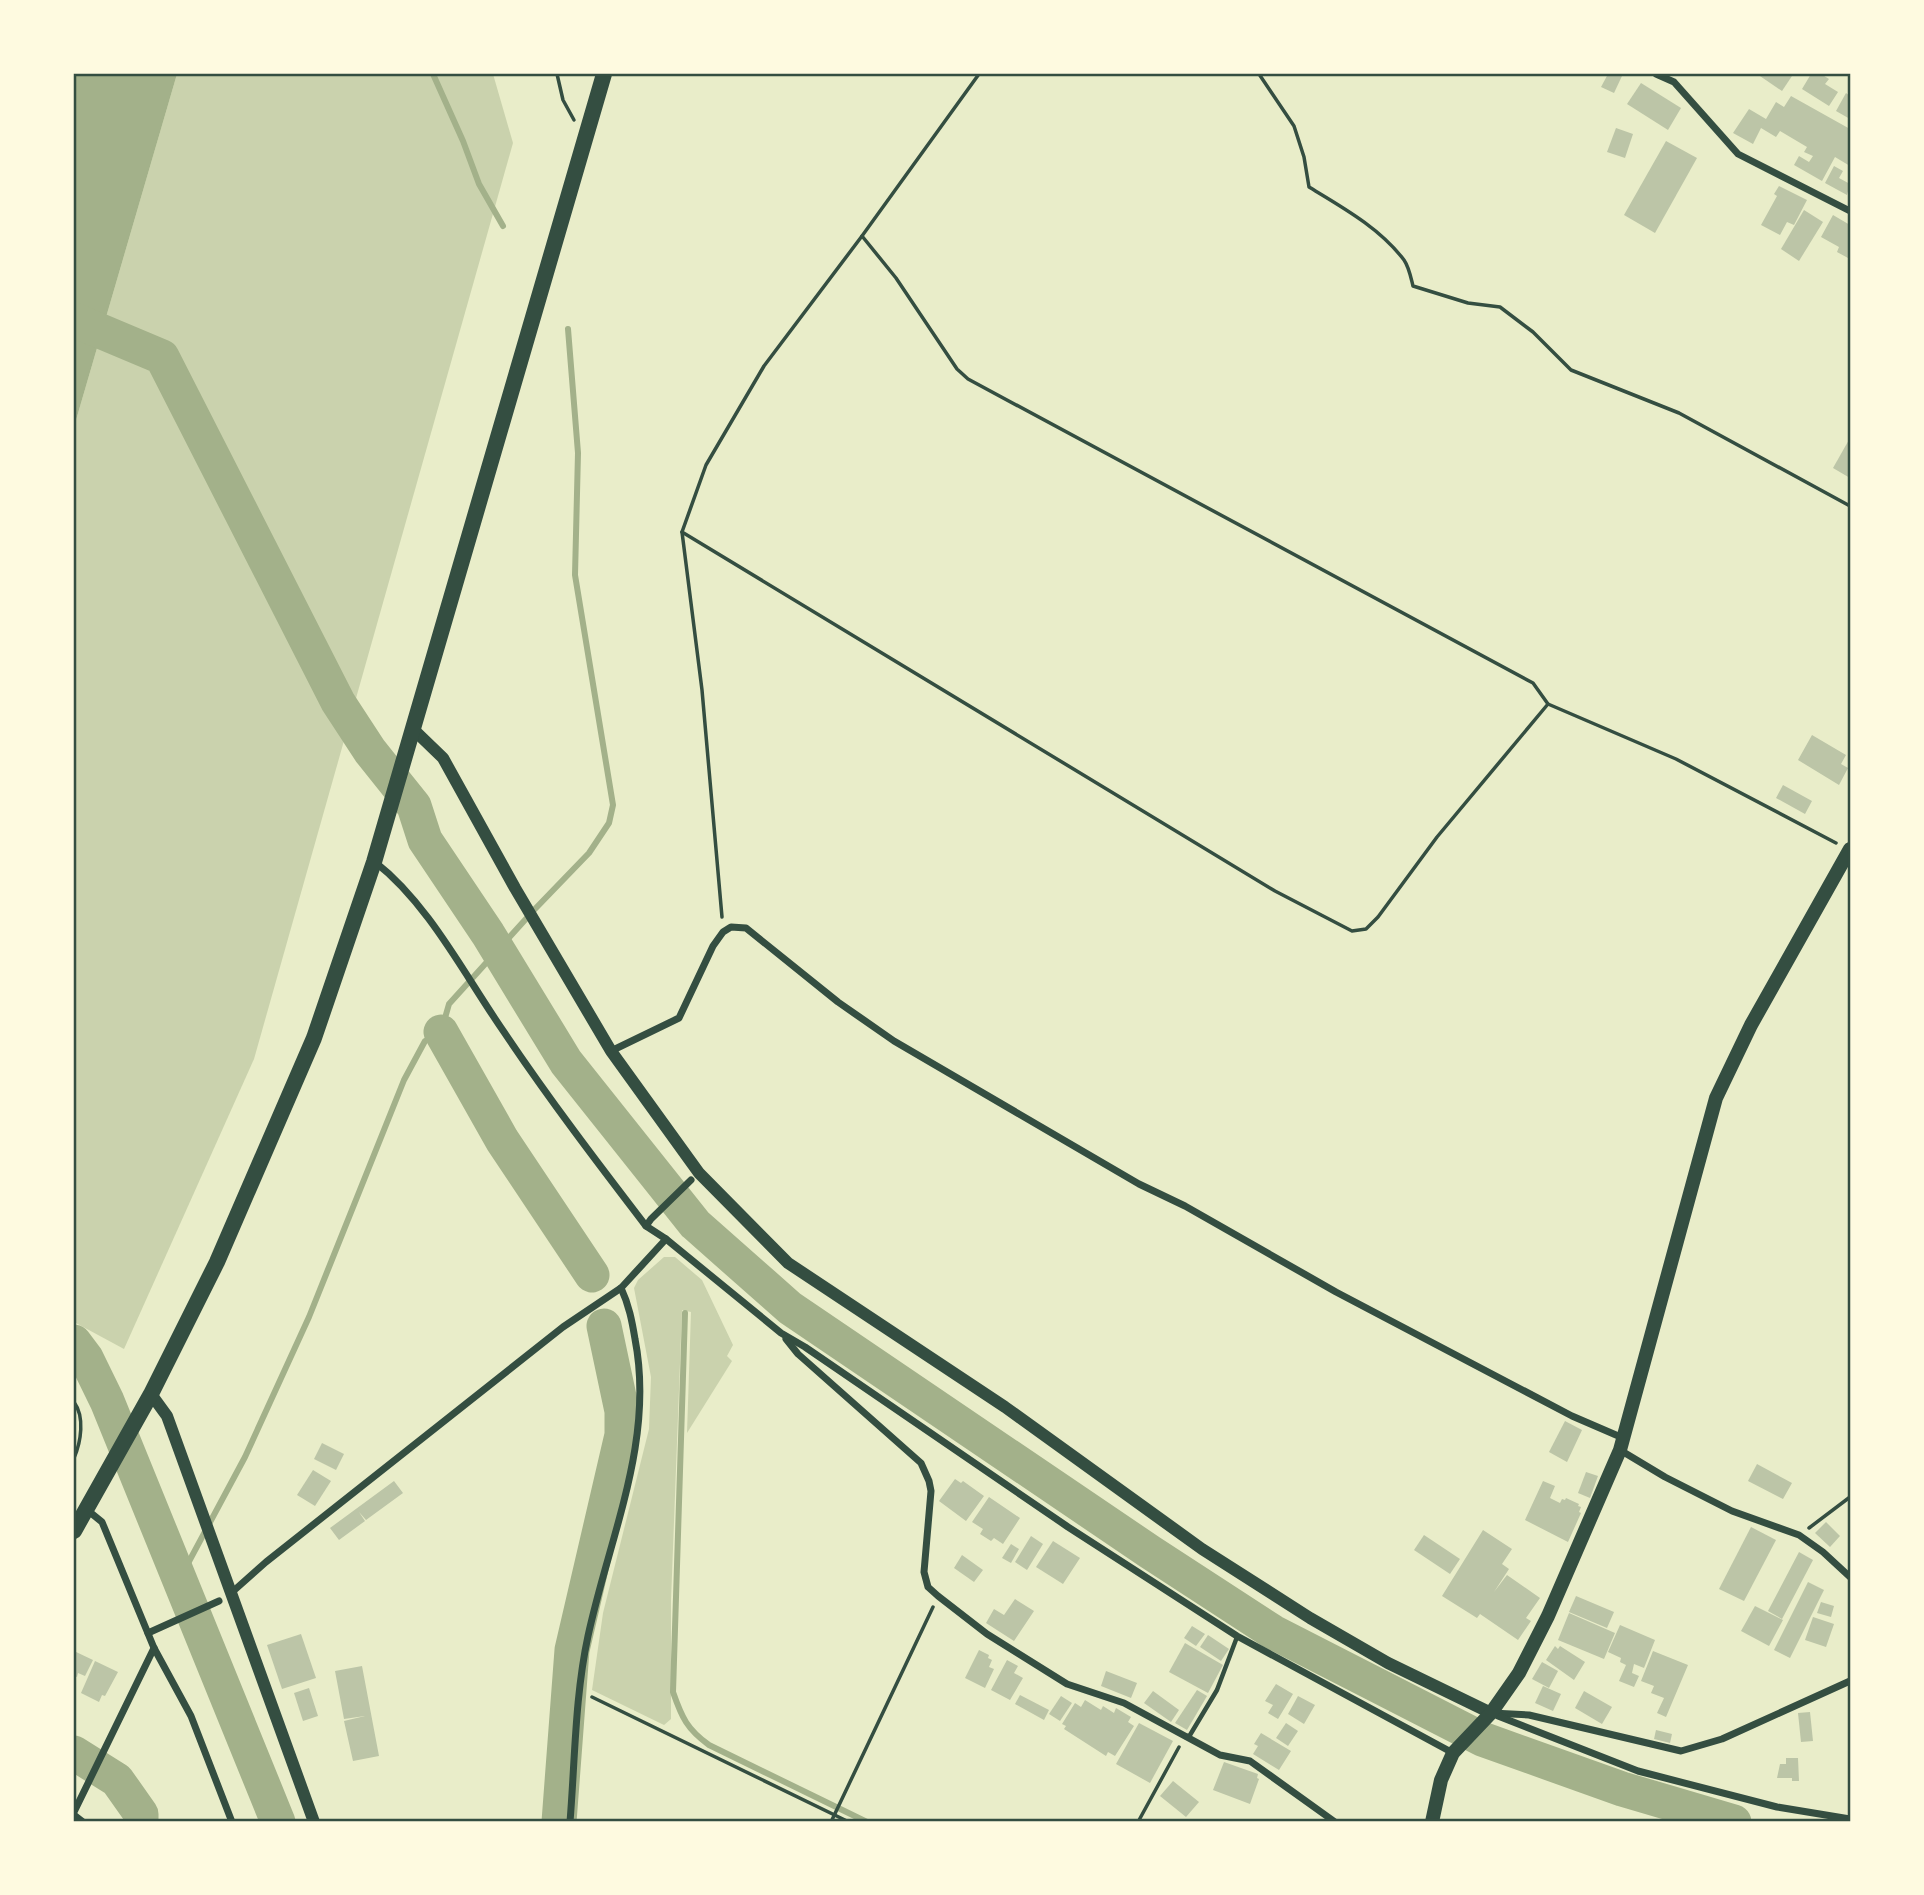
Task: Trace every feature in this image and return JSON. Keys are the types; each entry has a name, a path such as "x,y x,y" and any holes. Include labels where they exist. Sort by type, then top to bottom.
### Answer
{"highway":[{"path":"74,1531 148,1400 217,1262 314,1038 374,862 414,730 473,518 604,74"}],"main road":[{"path":"1432,1822 1441,1780 1456,1749 1486,1718 1519,1673 1548,1616 1621,1444 1716,1098 1751,1025 1850,850"}],"street":[{"path":"1656,74 1674,82 1738,154 1850,211"},
{"path":"414,730 443,758 527,909 611,1051 695,1177 788,1263 1005,1407 1202,1549 1310,1619 1486,1718 1638,1770 1777,1807 1850,1819"},
{"path":"374,862 398,880 436,930 560,1114 648,1223 780,1333 798,1354 921,1462 931,1491 924,1572 928,1587 987,1634 1068,1684 1124,1703 1220,1755 1250,1762 1335,1822"},
{"path":"611,1051 678,1018 713,946 723,932 731,927 746,928 838,1002 894,1041 1139,1184 1185,1206 1336,1292 1572,1416 1621,1444 1665,1477 1732,1511 1799,1535 1824,1552 1850,1577"},
{"path":"648,1223 695,1177"},
{"path":"148,1633 224,1597 563,1327 621,1288 666,1239"},
{"path":"570,1822 580,1692 588,1637 628,1490 641,1410 640,1365 628,1303 621,1288"},
{"path":"780,1333 805,1347 1068,1527 1237,1636 1456,1749"},
{"path":"148,1400 167,1416 224,1597 314,1822"},
{"path":"86,1509 102,1522 154,1648 191,1716 232,1822"},
{"path":"83,1822 74,1813 154,1648"},
{"path":"1486,1718 1529,1716 1681,1751 1722,1739 1850,1681"}],"lane":[{"path":"1185,1737 1189,1735 1217,1690 1237,1636"}],"path":[{"path":"557,74 563,100 585,140"},
{"path":"723,932 702,690 682,532 706,465 764,366 979,74"},
{"path":"1259,74 1294,126 1304,157 1309,187 1346,209 1385,241 1406,262 1413,286 1468,303 1500,307 1532,332 1571,370 1679,413 1850,506"},
{"path":"862,236 896,278 957,369 968,379 1533,682 1548,704 1676,759 1850,850"},
{"path":"682,532 1275,891 1352,932 1366,929 1378,917 1437,837 1548,704"},
{"path":"74,1402 81,1426 74,1458"},
{"path":"1799,1535 1850,1497"},
{"path":"831,1822 939,1596"},
{"path":"580,1692 849,1822"},
{"path":"1138,1822 1154,1788 1185,1737"}],"shaded area":[{"path":"74,74 177,74 74,427"},
{"path":"177,74 493,74 513,143 254,1059 124,1349 74,1322 74,427"},
{"path":"664,1257 675,1257 702,1280 733,1345 727,1356 732,1361 687,1433 691,1312 682,1310 671,1601 671,1719 664,1725 592,1690 603,1613 649,1429 651,1377 634,1288 638,1280"}],"building":[{"path":"1608,74 1622,76 1614,93 1601,87"},
{"path":"1757,74 1788,74 1792,76 1782,91"},
{"path":"1811,74 1821,74 1829,79 1825,84 1838,92 1829,106 1802,89"},
{"path":"1641,83 1681,108 1668,130 1627,104"},
{"path":"1846,93 1850,96 1850,119 1836,111"},
{"path":"1791,96 1850,129 1850,166 1835,157 1822,181 1794,165 1799,156 1809,162 1813,156 1804,152 1807,147 1780,131 1776,137 1761,128 1753,144 1733,133 1749,109 1766,119 1776,102 1784,107"},
{"path":"1616,128 1633,134 1625,158 1607,152"},
{"path":"1666,141 1697,158 1655,233 1624,215"},
{"path":"1834,166 1843,171 1839,178 1850,184 1847,195 1825,183"},
{"path":"1779,186 1807,200 1794,225 1787,222 1780,235 1761,225 1777,196 1774,194"},
{"path":"1804,210 1823,222 1799,261 1781,249"},
{"path":"1833,215 1850,225 1848,258 1837,252 1839,247 1821,237"},
{"path":"1850,438 1850,478 1833,468"},
{"path":"1812,735 1846,755 1841,764 1848,768 1839,785 1798,760"},
{"path":"1783,785 1812,801 1805,814 1776,798"},
{"path":"1565,1421 1582,1430 1567,1462 1549,1452"},
{"path":"322,1443 344,1454 336,1470 314,1459"},
{"path":"1757,1464 1792,1483 1783,1499 1748,1481"},
{"path":"313,1470 331,1481 315,1506 297,1495"},
{"path":"1586,1472 1598,1476 1590,1498 1578,1493"},
{"path":"955,1479 961,1483 963,1481 984,1496 966,1521 939,1501"},
{"path":"394,1481 403,1493 366,1520 359,1512 365,1521 339,1540 330,1528"},
{"path":"1543,1481 1555,1486 1550,1498 1560,1503 1566,1498 1581,1507 1568,1542 1525,1520"},
{"path":"989,1497 1020,1518 1003,1544 980,1534 983,1529 972,1522"},
{"path":"1826,1522 1840,1536 1830,1547 1815,1533"},
{"path":"1751,1527 1776,1540 1744,1601 1719,1589"},
{"path":"1483,1530 1512,1549 1502,1564 1509,1569 1494,1592 1507,1575 1540,1598 1526,1618 1531,1621 1518,1640 1480,1614 1477,1618 1442,1596"},
{"path":"1424,1535 1460,1559 1450,1574 1414,1550"},
{"path":"1031,1536 1043,1544 1027,1570 1015,1562"},
{"path":"1053,1541 1080,1558 1063,1584 1036,1567"},
{"path":"1011,1544 1019,1549 1011,1563 1002,1558"},
{"path":"1799,1552 1813,1560 1782,1619 1768,1611"},
{"path":"962,1555 983,1570 974,1582 954,1568"},
{"path":"1808,1582 1824,1590 1790,1658 1774,1650"},
{"path":"1576,1596 1614,1612 1607,1628 1569,1612"},
{"path":"1015,1599 1034,1611 1014,1641 986,1623 994,1609 1004,1615"},
{"path":"1821,1602 1834,1606 1831,1617 1817,1613"},
{"path":"1755,1606 1783,1620 1769,1646 1741,1631"},
{"path":"1569,1613 1615,1633 1604,1659 1558,1640"},
{"path":"1813,1617 1834,1624 1826,1647 1805,1640"},
{"path":"1620,1625 1655,1640 1644,1668 1634,1664 1632,1673 1639,1676 1634,1687 1619,1681 1626,1665 1620,1662 1621,1658 1608,1652"},
{"path":"1192,1626 1205,1634 1196,1646 1184,1638"},
{"path":"301,1634 316,1678 282,1689 267,1645"},
{"path":"1208,1635 1229,1649 1221,1661 1200,1647"},
{"path":"1185,1643 1223,1665 1208,1693 1169,1672"},
{"path":"1555,1646 1558,1649 1560,1646 1585,1662 1574,1680 1546,1660"},
{"path":"979,1650 989,1655 988,1658 992,1660 989,1667 994,1669 985,1688 965,1678"},
{"path":"74,1651 93,1660 85,1676 78,1673 77,1677 74,1676"},
{"path":"1653,1651 1688,1665 1666,1717 1657,1713 1664,1698 1651,1693 1654,1686 1641,1681"},
{"path":"1007,1660 1018,1666 1014,1673 1023,1678 1010,1700 991,1690"},
{"path":"95,1661 118,1672 99,1702 81,1693"},
{"path":"1542,1662 1558,1671 1549,1688 1532,1679"},
{"path":"362,1666 379,1756 353,1761 344,1721 365,1716 344,1719 335,1671"},
{"path":"1106,1671 1137,1683 1131,1698 1101,1686"},
{"path":"1276,1684 1293,1694 1278,1719 1268,1713 1273,1705 1265,1701"},
{"path":"1543,1686 1561,1694 1553,1711 1535,1703"},
{"path":"309,1688 318,1716 303,1721 294,1693"},
{"path":"1197,1690 1207,1696 1187,1730 1175,1723"},
{"path":"1153,1691 1179,1710 1171,1722 1144,1703"},
{"path":"1584,1691 1612,1707 1602,1724 1575,1708"},
{"path":"1020,1695 1049,1710 1044,1720 1015,1704"},
{"path":"1061,1696 1072,1703 1060,1721 1049,1714"},
{"path":"1298,1696 1315,1705 1304,1724 1288,1714"},
{"path":"1085,1700 1101,1710 1103,1706 1114,1713 1116,1708 1131,1717 1128,1722 1134,1726 1115,1756 1108,1752 1106,1756 1064,1729 1066,1726 1062,1724 1075,1703 1081,1707"},
{"path":"1810,1712 1813,1741 1801,1742 1798,1713"},
{"path":"1139,1723 1173,1741 1150,1783 1116,1764"},
{"path":"1286,1723 1298,1731 1288,1746 1276,1738"},
{"path":"1656,1730 1672,1734 1670,1743 1654,1739"},
{"path":"1261,1733 1291,1751 1279,1770 1253,1754 1258,1746 1254,1744"},
{"path":"1786,1758 1798,1758 1799,1781 1777,1778 1780,1764 1786,1764"},
{"path":"1224,1762 1258,1774 1259,1779 1250,1804 1213,1790"},
{"path":"1173,1781 1199,1802 1186,1817 1160,1796"}],"waterway":[{"path":"433,74 479,184 503,226"},
{"path":"74,320 162,357 338,702 370,751 414,806 425,840 488,934 566,1062 695,1224 790,1308 1273,1632 1482,1739 1622,1789 1734,1822"},
{"path":"178,1582 245,1457 309,1317 404,1080 425,1041 441,1032 449,1004 589,853 609,823 613,805 575,575 578,453 568,329"},
{"path":"441,1032 502,1140 592,1275"},
{"path":"695,1224 697,1233"},
{"path":"685,1313 673,1692 676,1701 690,1728 709,1745 867,1822"},
{"path":"559,1822 572,1650 622,1435 622,1411 604,1326"},
{"path":"74,1342 86,1358 107,1401 278,1822"},
{"path":"74,1753 117,1780 141,1814 141,1822"}]}
